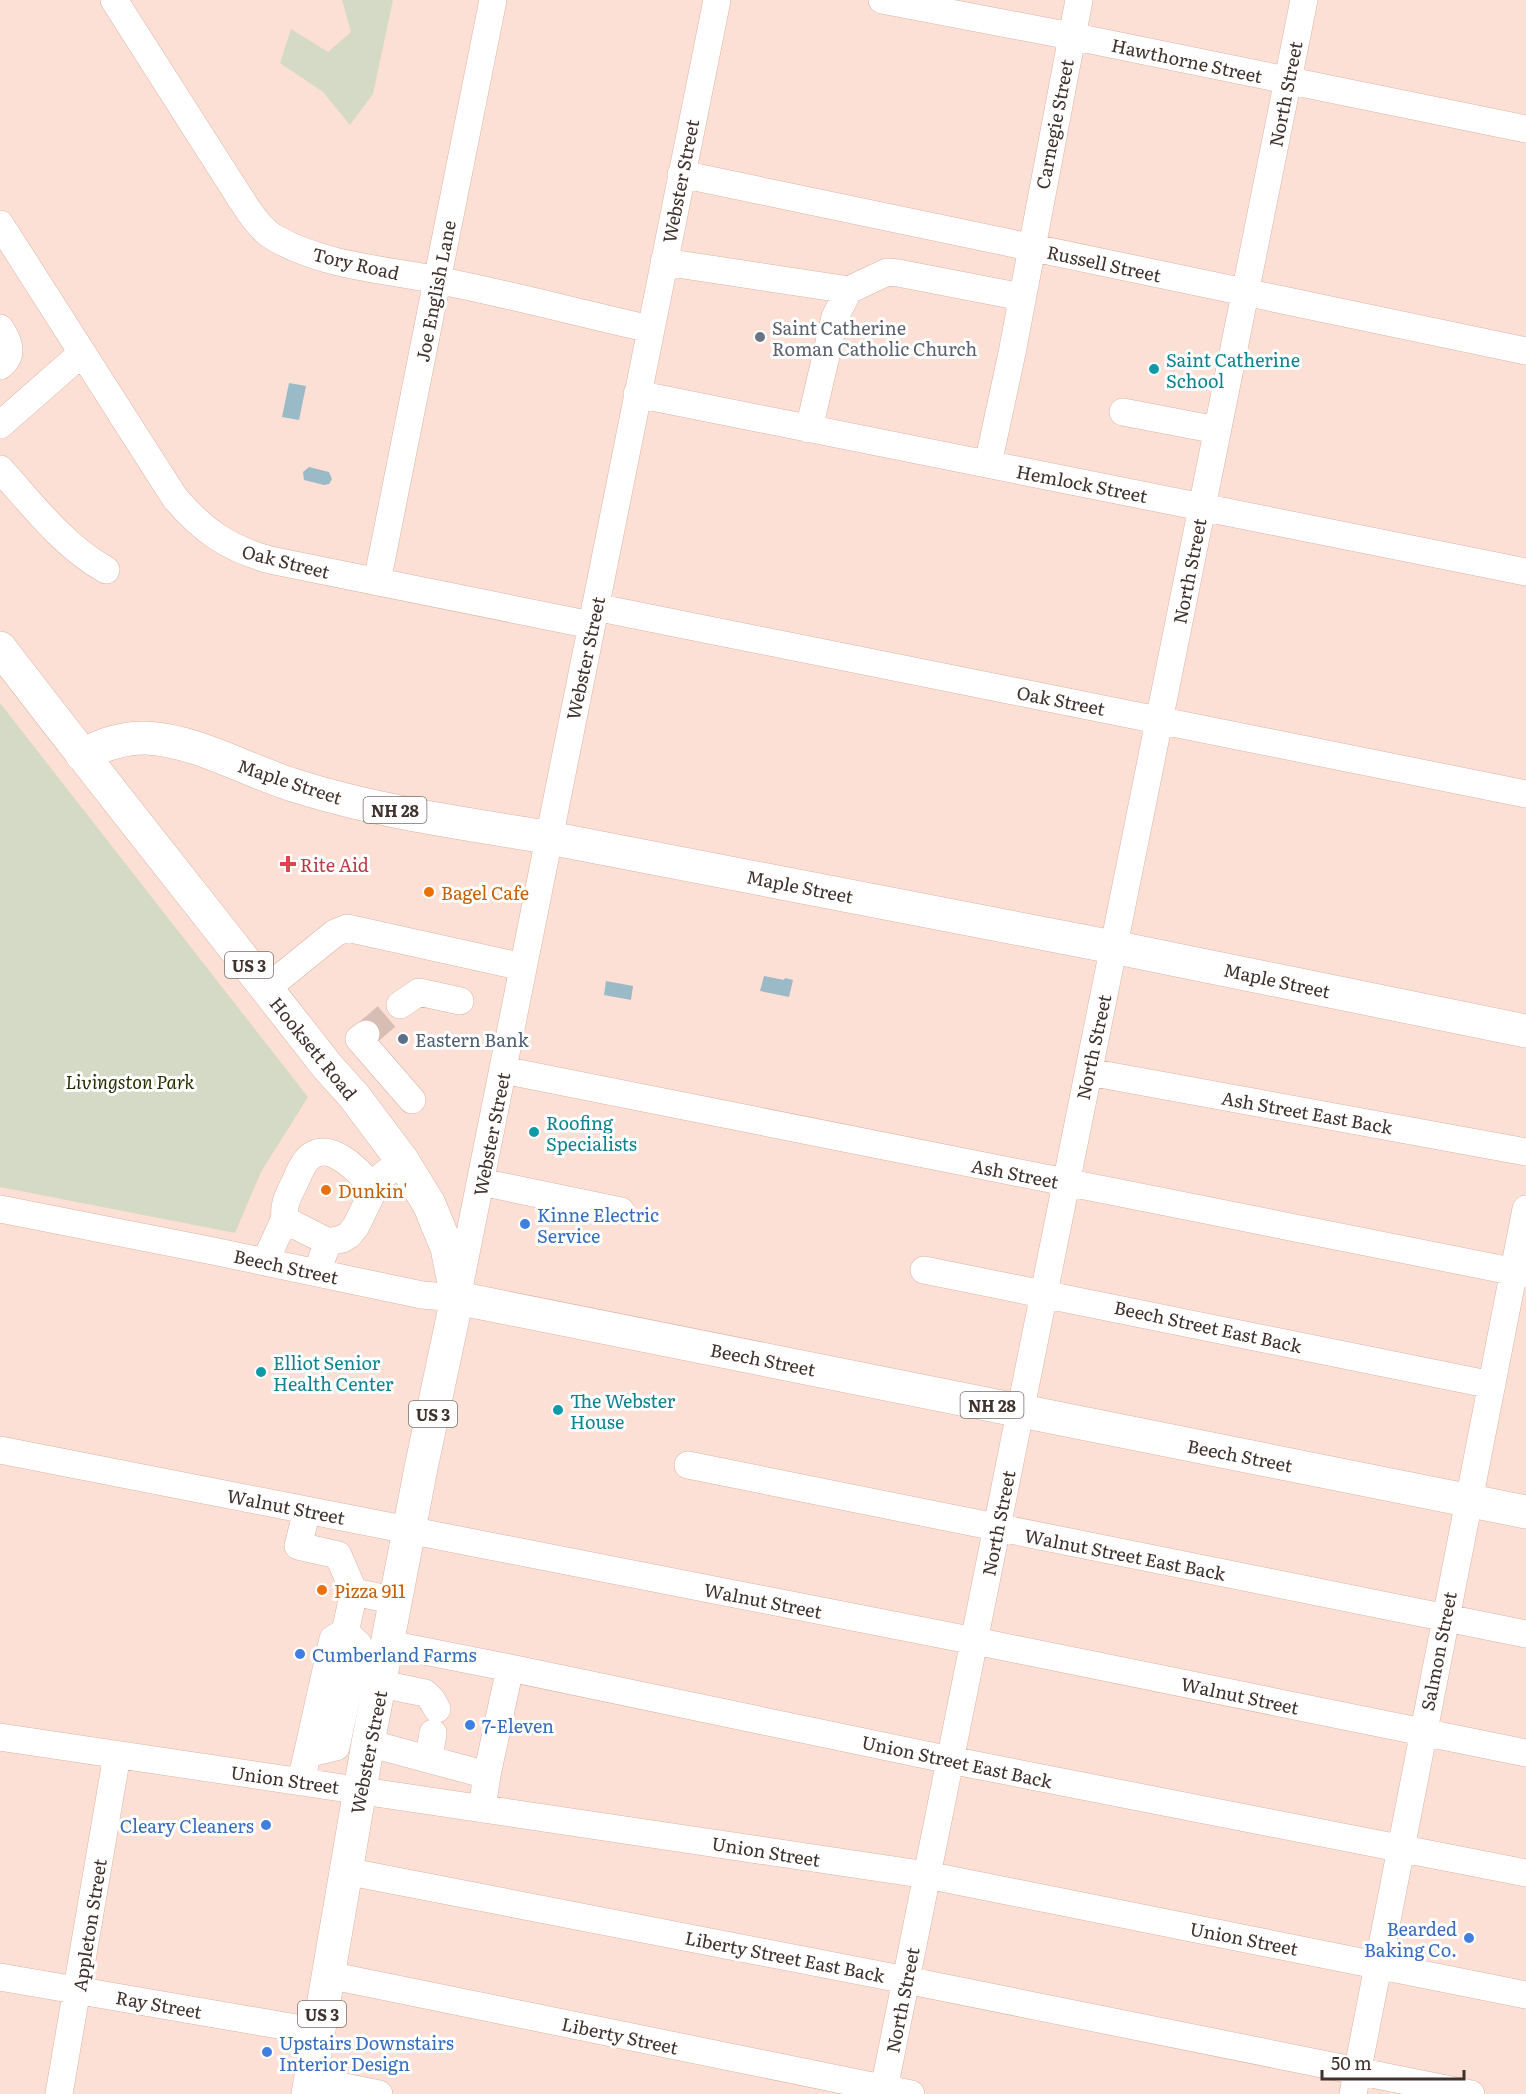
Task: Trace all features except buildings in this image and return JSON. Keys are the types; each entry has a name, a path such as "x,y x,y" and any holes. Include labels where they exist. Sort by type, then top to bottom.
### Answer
{"main road":[{"name":"Hooksett Road","path":"0,648 402,1160 429,1204 447,1248 458,1298"},
{"name":"Maple Street","path":"82,755 105,744 128,739 146,738 165,741 184,745 267,776 331,796 459,824 549,838 1113,947 1526,1031"},
{"name":"Beech Street","path":"458,1298 1526,1512"},
{"name":"Webster Street","path":"309,2087 368,1743 389,1644 409,1530 458,1298"}],"street":[{"name":"Tory Road","path":"114,0 237,193 257,221 273,237 314,255 346,264 437,280 650,329"},
{"name":"Joe English Lane","path":"377,582 493,0"},
{"name":"Webster Street","path":"458,1298 717,0"},
{"name":"Hawthorne Street","path":"882,0 1071,36 1526,129"},
{"name":"Carnegie Street","path":"988,464 1079,0"},
{"name":"North Street","path":"884,2091 1304,0"},
{"name":"Russell Street","path":"681,174 1526,351"},
{"name":"Oak Street","path":"0,225 175,498 207,531 226,544 247,553 377,582 593,616 1159,720 1526,794"},
{"path":"664,262 849,290 887,272 898,273 1022,297"},
{"path":"809,429 835,316 849,290"},
{"path":"0,328 7,338 10,349 8,357 0,366"},
{"path":"0,425 82,353"},
{"name":"Hemlock Street","path":"637,394 1526,572"},
{"path":"1123,412 1217,430"},
{"path":"0,451 62,520 80,530"},
{"path":"0,470 70,546 106,570"},
{"path":"267,988 335,933 347,928 523,967"},
{"path":"400,1005 419,992 460,1001"},
{"path":"366,1034 359,1039 412,1100"},
{"name":"Ash Street","path":"503,1070 1520,1273"},
{"name":"Ash Street East Back","path":"1089,1072 1526,1152"},
{"path":"265,1262 285,1218 284,1210 289,1195 305,1161 316,1152 327,1153 349,1163 374,1189"},
{"path":"285,1218 328,1242 349,1235 384,1174 402,1160"},
{"path":"429,1204 447,1208 462,1207 479,1191 621,1211"},
{"name":"Beech Street","path":"0,1209 422,1295 458,1298"},
{"name":"Salmon Street","path":"1355,2083 1422,1732 1492,1385 1520,1273 1526,1209"},
{"path":"319,1274 328,1242"},
{"name":"Beech Street East Back","path":"924,1270 1492,1385"},
{"name":"Walnut Street","path":"0,1450 974,1641 1526,1753"},
{"name":"Walnut Street East Back","path":"688,1465 1526,1634"},
{"path":"301,1782 333,1639 345,1632 354,1592 338,1555 298,1546 307,1511"},
{"path":"354,1592 397,1601"},
{"name":"Union Street East Back","path":"389,1644 950,1760 1526,1873"},
{"path":"482,1809 487,1774 510,1668"},
{"path":"381,1684 425,1693 432,1700 433,1733"},
{"path":"368,1743 433,1733 487,1774"},
{"name":"Union Street","path":"0,1737 927,1875 1526,1995"},
{"name":"Appleton Street","path":"59,2094 117,1755"},
{"name":"Liberty Street East Back","path":"345,1870 906,1980 1355,2083 1471,2094"},
{"name":"Liberty Street","path":"328,1975 884,2091 911,2094"},
{"name":"Ray Street","path":"0,1977 319,2032"},
{"path":"309,2087 379,2094"}],"green space":[{"path":"342,0 393,0 373,94 350,125 323,92 280,63 291,29 328,52 351,32"},
{"name":"Livingston Park","path":"0,703 308,1097 261,1172 235,1233 0,1187"}],"water":[{"path":"289,383 306,386 299,420 282,417"},
{"path":"309,467 329,472 332,479 329,484 304,480 303,472"},
{"path":"764,976 793,980 789,997 760,991"},
{"path":"606,981 633,986 631,1000 604,995"}],"tunnel":[{"path":"366,1034 400,1005"}],"place":[{"name":"Saint Catherine Roman Catholic Church","path":"760,337"},
{"name":"Saint Catherine School","path":"1154,369"},
{"name":"Rite Aid","path":"288,864"},
{"name":"Bagel Cafe","path":"429,892"},
{"name":"Eastern Bank","path":"403,1039"},
{"name":"Roofing Specialists","path":"534,1132"},
{"name":"Dunkin'","path":"326,1190"},
{"name":"Kinne Electric Service","path":"525,1224"},
{"name":"Elliot Senior Health Center","path":"261,1372"},
{"name":"The Webster House","path":"558,1410"},
{"name":"Pizza 911","path":"322,1590"},
{"name":"Cumberland Farms","path":"300,1654"},
{"name":"7-Eleven","path":"470,1725"},
{"name":"Cleary Cleaners","path":"266,1825"},
{"name":"Bearded Baking Co.","path":"1469,1938"},
{"name":"Upstairs Downstairs Interior Design","path":"267,2052"}]}
